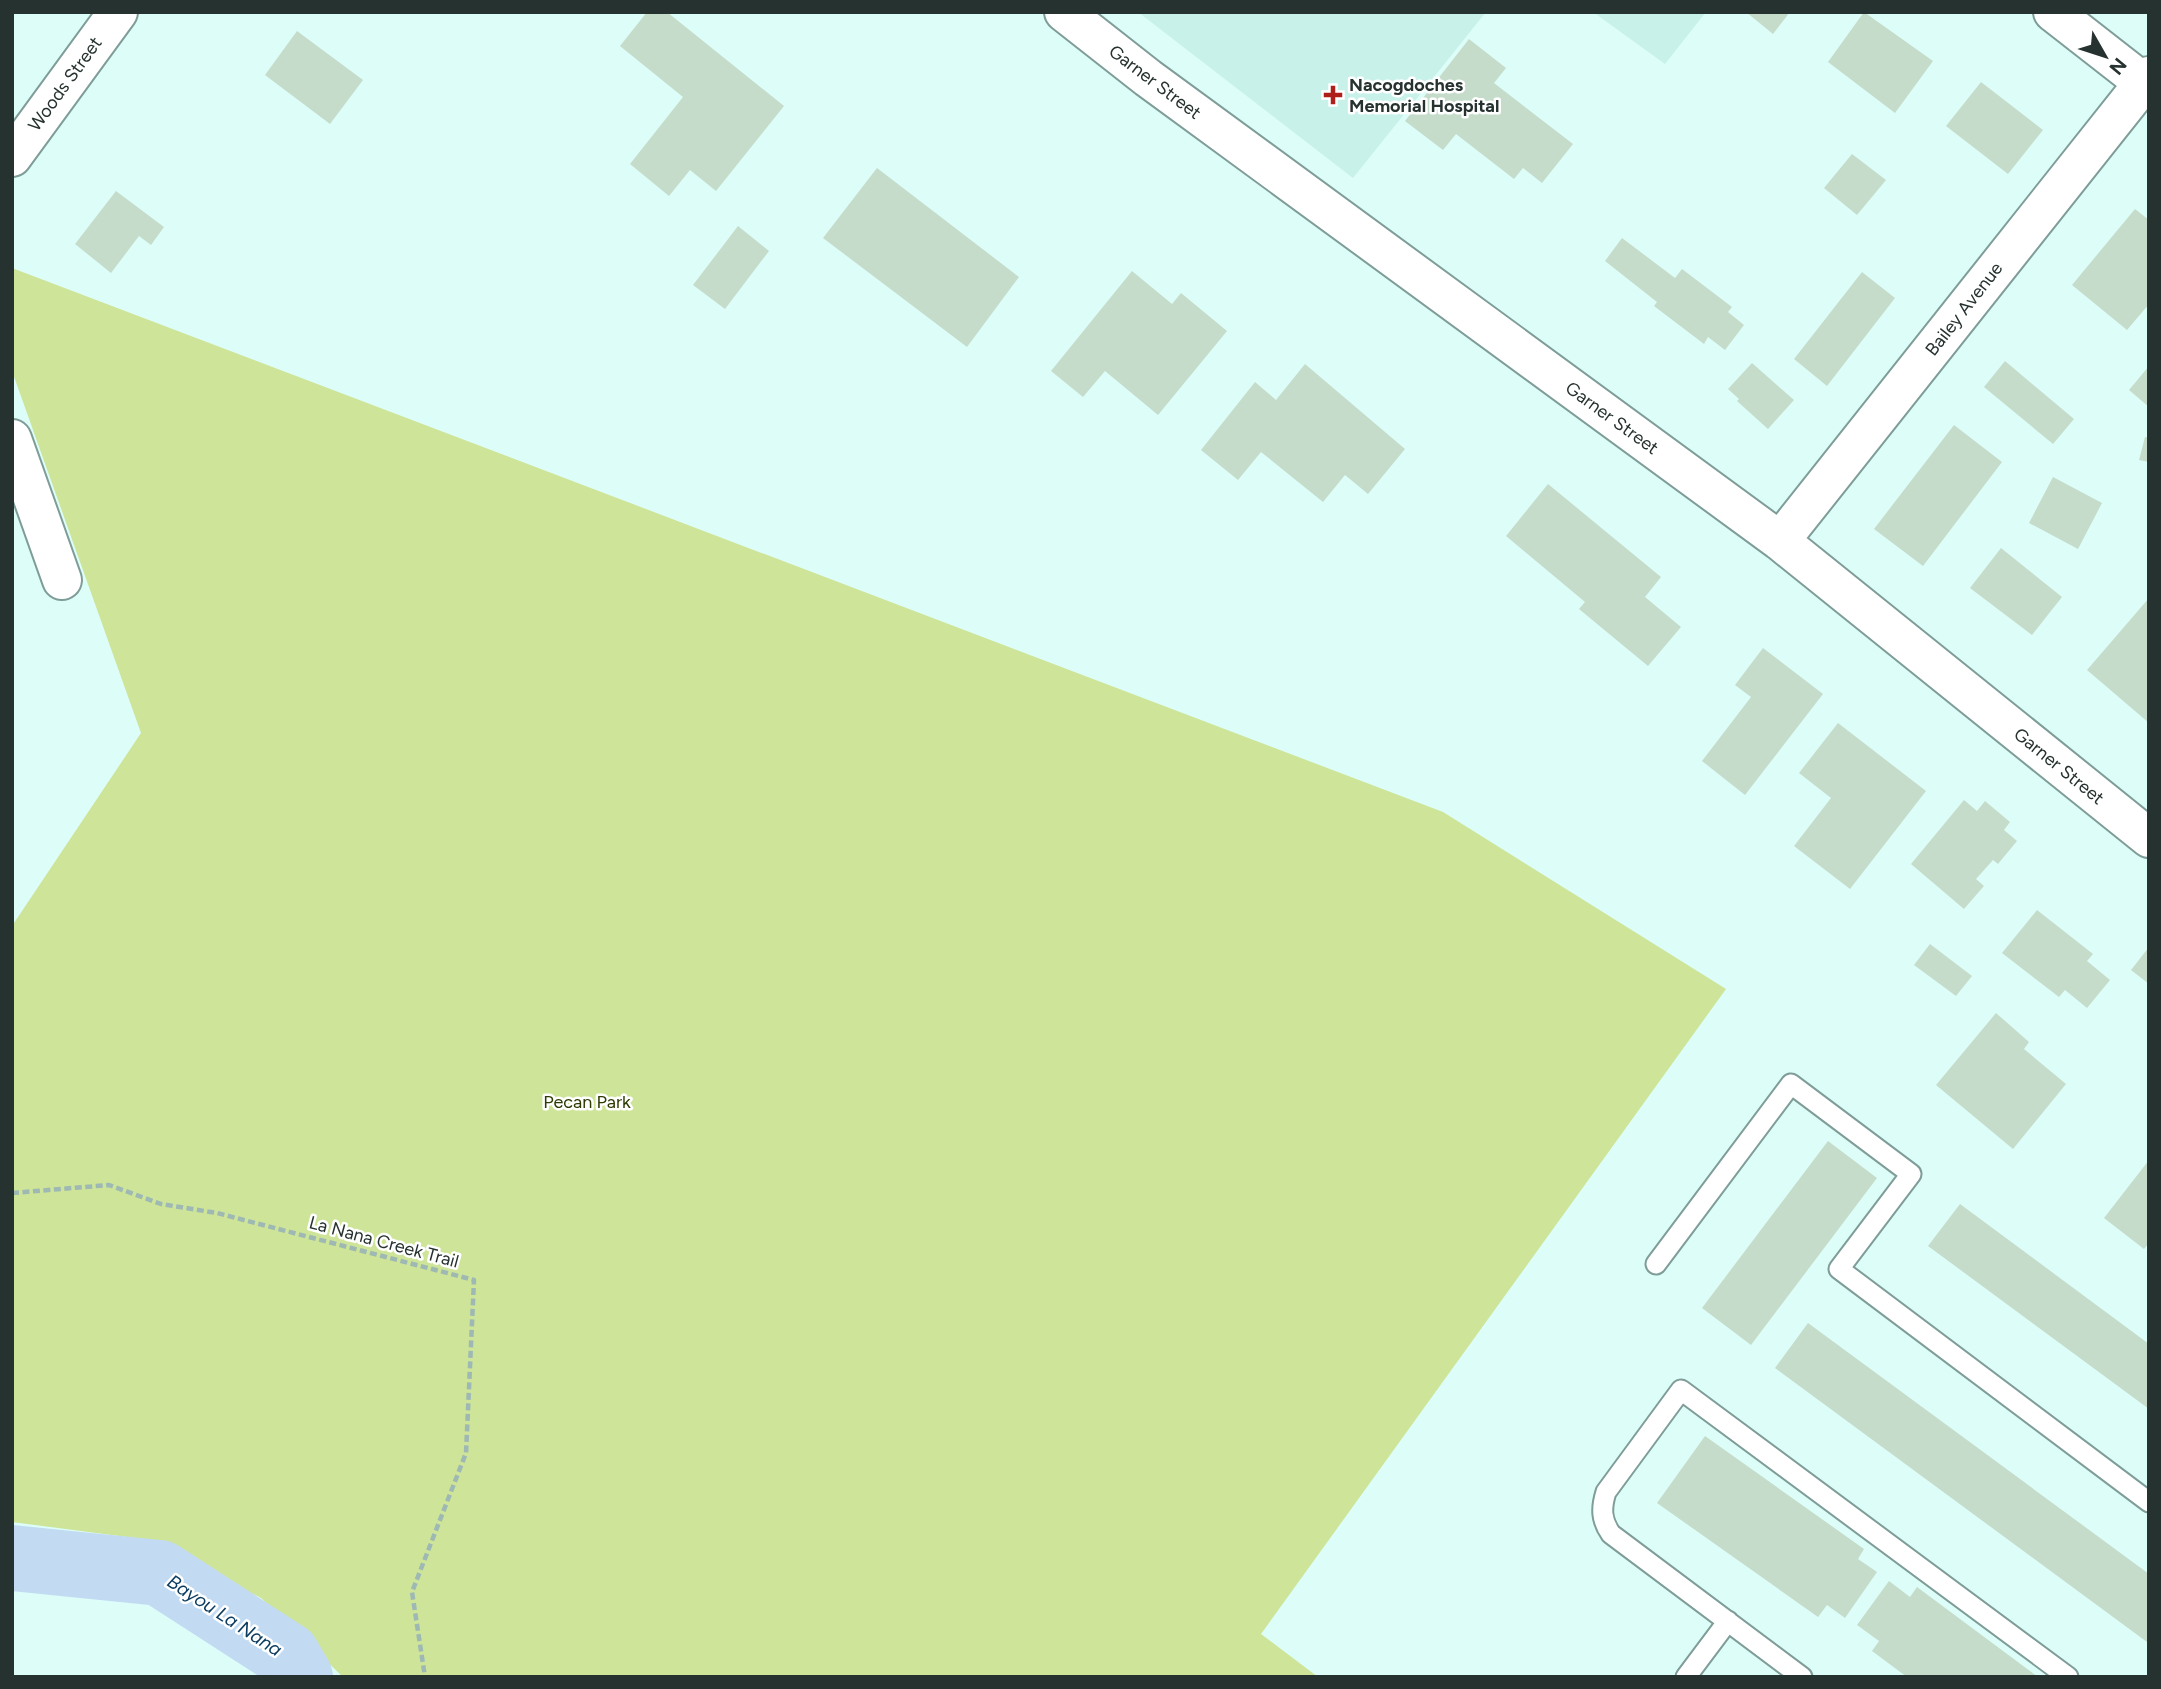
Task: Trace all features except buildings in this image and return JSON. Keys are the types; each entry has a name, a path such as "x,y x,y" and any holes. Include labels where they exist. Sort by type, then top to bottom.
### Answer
{"street":[{"name":"Woods Street","path":"12,157 118,12"},
{"name":"Garner Street","path":"1064,12 1148,78 1780,541 2149,838"},
{"path":"2053,12 2147,82"},
{"name":"Bailey Avenue","path":"1780,541 2147,82"},
{"path":"12,439 62,580"}],"lane":[{"path":"1656,1264 1791,1084 1911,1174 1839,1269 2149,1502"},
{"path":"1802,1677 1611,1534 1604,1525 1602,1514 1606,1492 1681,1390 2068,1677"},
{"path":"1686,1677 1728,1621"}],"path":[{"name":"La Nana Creek Trail","path":"12,1193 109,1185 161,1205 217,1213 474,1280 466,1453 412,1592 425,1677"}],"shaded area":[{"name":"Nacogdoches Memorial Hospital","path":"1138,12 1486,12 1353,178"},
{"path":"1593,12 1706,12 1665,64"}],"green space":[{"name":"Pecan Park","path":"12,268 1443,812 1726,989 1261,1634 1318,1677 343,1677 261,1598 150,1540 12,1522 12,926 141,733 12,371"}],"waterway":[{"name":"Bayou La Nana","path":"12,1558 160,1573 287,1655 300,1677"}],"place":[{"name":"Nacogdoches Memorial Hospital","path":"1333,95"}]}
